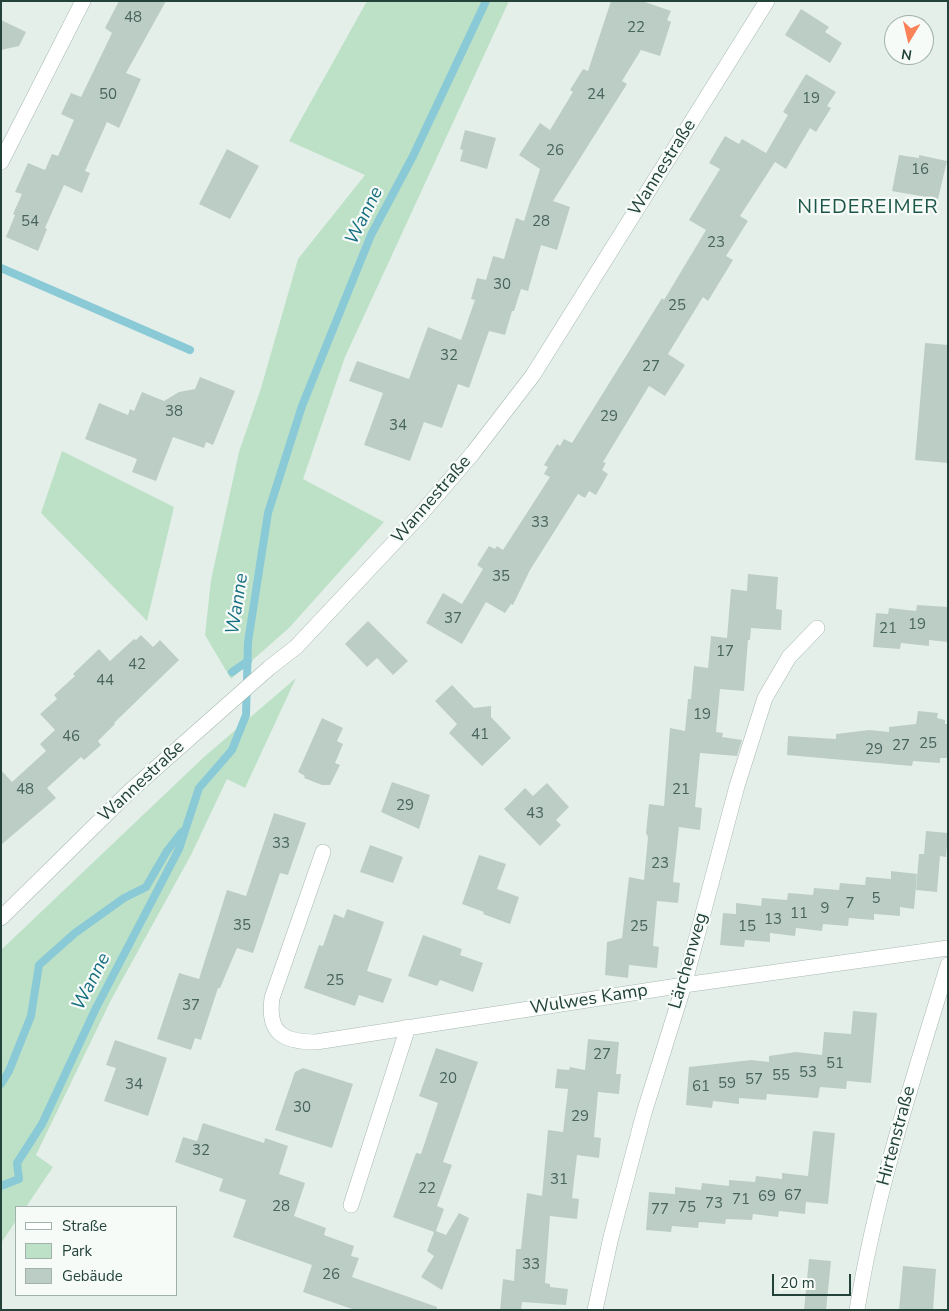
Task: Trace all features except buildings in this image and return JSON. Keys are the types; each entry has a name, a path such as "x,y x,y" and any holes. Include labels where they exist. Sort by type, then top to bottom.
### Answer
{"street":[{"path":"1,162 83,1"},
{"name":"Wannestraße","path":"1,918 130,791 269,668 296,647 419,516 473,453 533,375 766,1"},
{"name":"Lärchenweg","path":"595,1310 611,1237 644,1113 684,985 736,786 764,698 790,657 817,628"},
{"name":"Wulwes Kamp","path":"323,852 272,998 273,1022 281,1036 302,1042 316,1042 684,985 948,948"},
{"name":"Hirtenstraße","path":"857,1310 865,1259 895,1136 948,965"},
{"path":"351,1205 408,1027"}],"green space":[{"path":"367,1 451,1 455,3 454,1 509,1 345,357 303,479 384,522 289,628 231,679 205,635 211,580 239,452 261,388 298,259 365,175 289,141"},
{"path":"62,451 174,507 147,621 41,513"},
{"path":"296,678 245,788 227,779 191,855 111,1000 36,1155 53,1167 27,1206 15,1206 15,1222 1,1243 1,950 204,757"}],"waterway":[{"name":"Wanne","path":"1,1186 19,1179 17,1163 42,1124 96,1008 179,849 199,788 232,750 246,715 248,642 268,513 302,406 371,235 413,156 486,1"},
{"path":"1,268 190,350"},
{"path":"232,672 248,661"},
{"path":"1,1084 9,1071 31,1016 39,965 75,933 124,898 146,887 167,851 182,832"}],"district":[{"name":"NIEDEREIMER","path":"868,208"}]}
